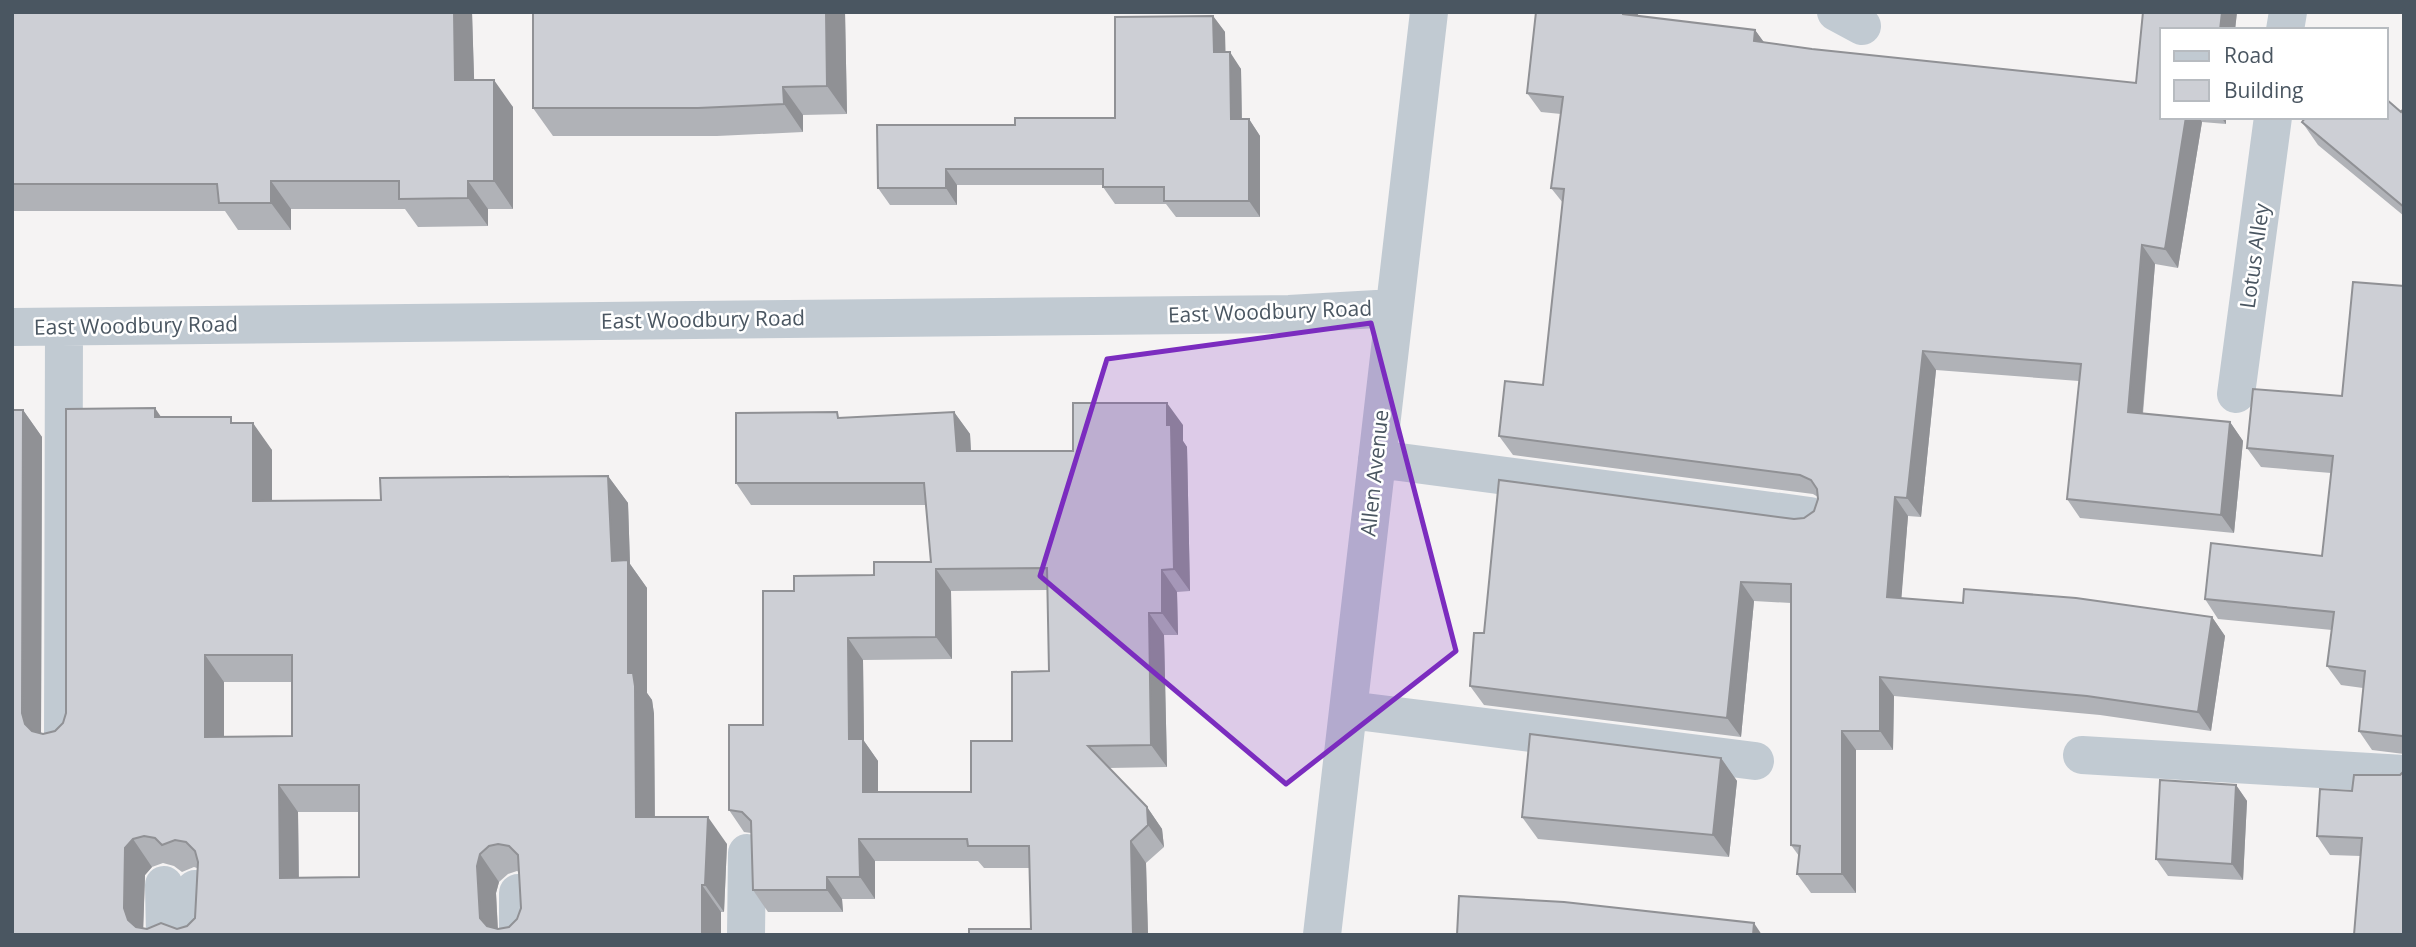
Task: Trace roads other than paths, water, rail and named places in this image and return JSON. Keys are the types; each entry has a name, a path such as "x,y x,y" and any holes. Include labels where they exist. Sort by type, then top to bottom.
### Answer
{"street":[{"name":"Allen Avenue","path":"1322,935 1429,12"},
{"name":"Lotus Alley","path":"2236,394 2273,119"},
{"name":"East Woodbury Road","path":"12,327 1289,314 1394,308"},
{"path":"63,740 64,327"},
{"path":"1377,459 1810,516"},
{"path":"1349,710 1755,761"},
{"path":"2081,755 2404,774"},
{"path":"746,935 747,853"},
{"path":"166,935 180,887 195,935"},
{"path":"518,893 518,935"}]}
